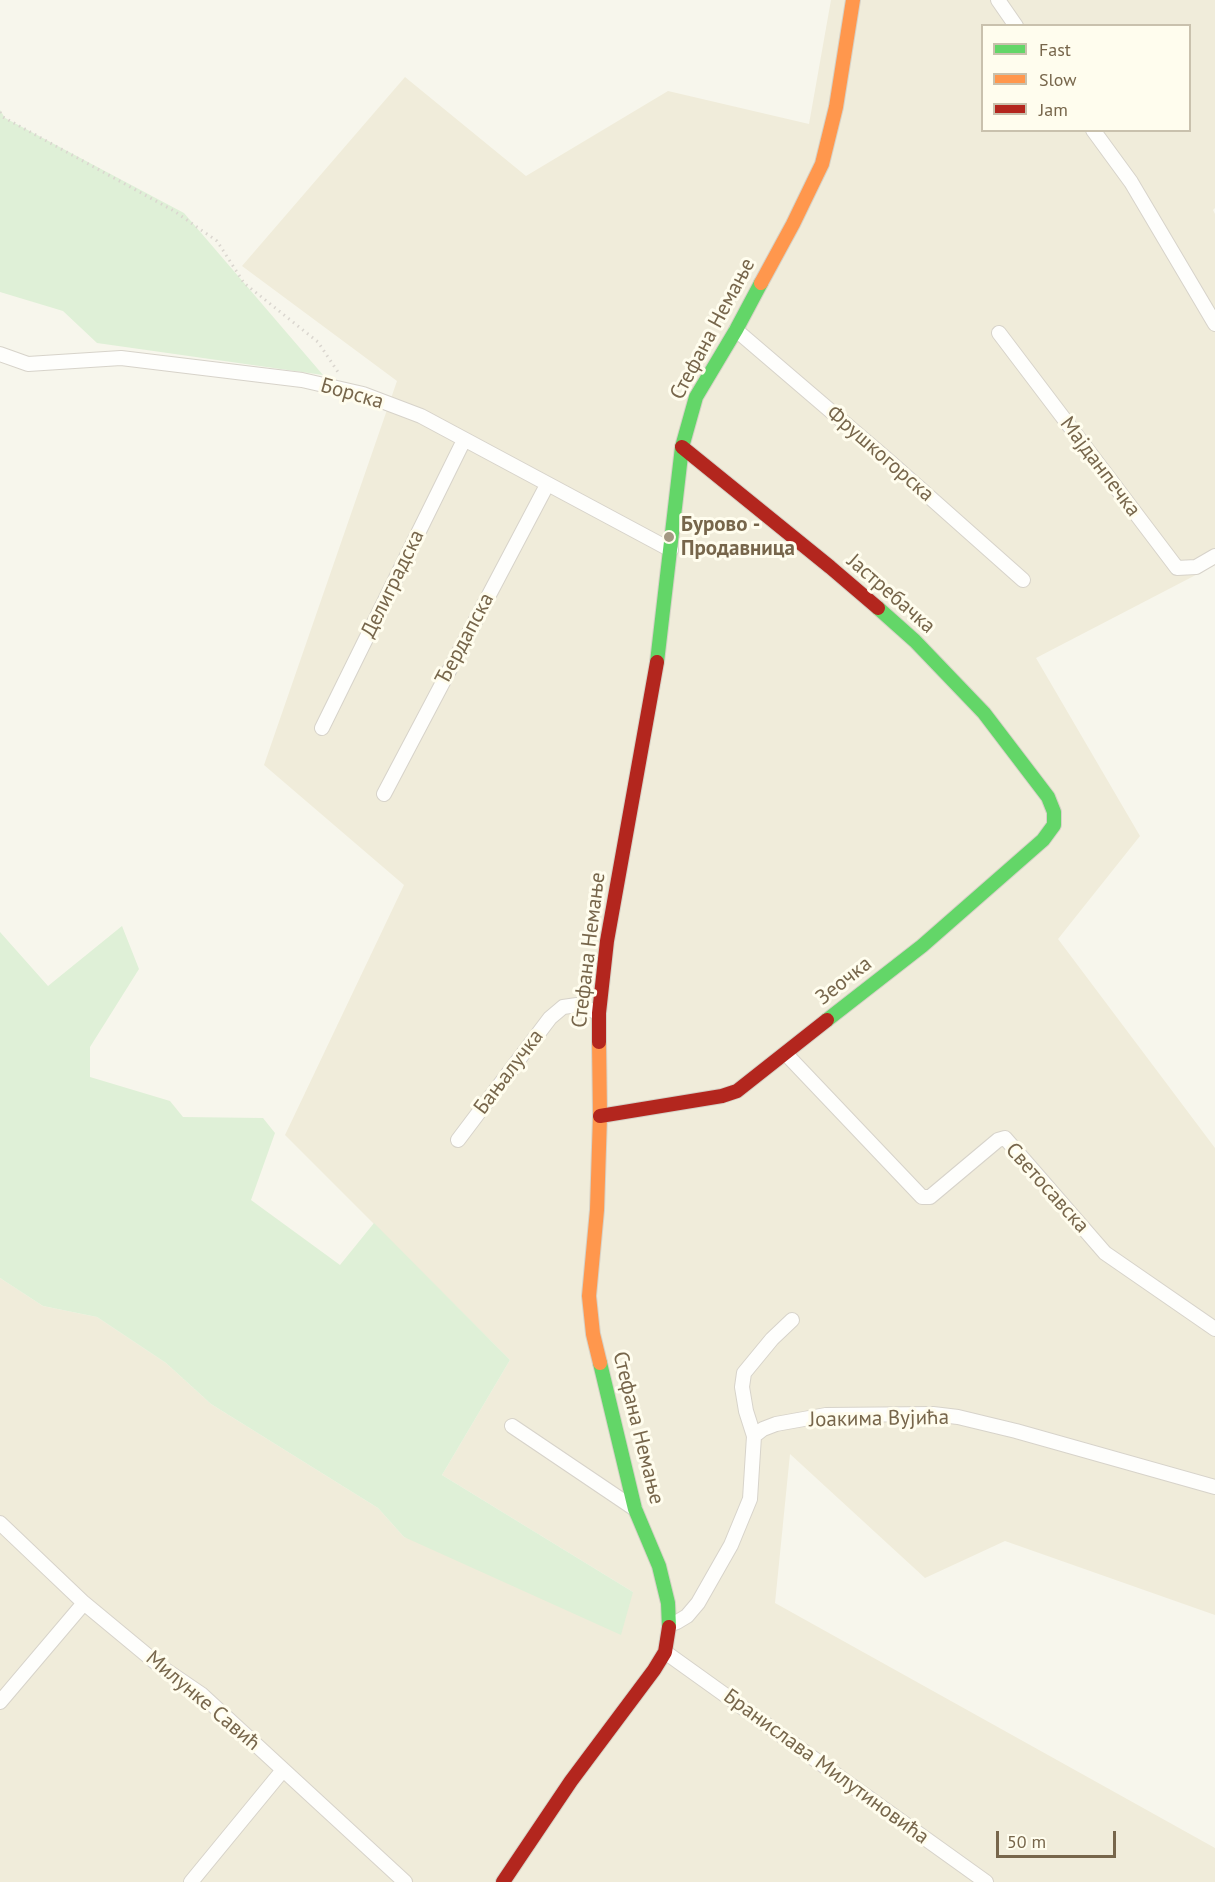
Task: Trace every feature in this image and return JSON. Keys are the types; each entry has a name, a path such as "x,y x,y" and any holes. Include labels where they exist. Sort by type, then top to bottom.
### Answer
{"street":[{"name":"Стефана Немање","path":"503,1882 571,1781 665,1652 669,1624 668,1603 659,1566 635,1509 593,1334 589,1296 597,1210 600,1116 599,1013 608,941 657,660 682,447 696,397 736,330 793,224 822,164 836,107 853,0"},
{"path":"998,0 1015,24"},
{"path":"1094,132 1131,182 1215,324"},
{"name":"Фрушкогорска","path":"736,330 1023,580"},
{"name":"Мајданпечка","path":"999,333 1177,568 1196,567 1215,556"},
{"name":"Борска","path":"0,354 28,364 121,358 302,380 363,394 421,416 671,550"},
{"name":"Делиградска","path":"322,728 464,440"},
{"name":"Јастребачка","path":"682,447 830,567 915,641 984,713 1048,796"},
{"name":"Ђердапска","path":"384,794 547,485"},
{"name":"Зеочка","path":"600,1116 722,1096 736,1091 922,946 1043,840 1054,825 1054,812 1048,796"},
{"name":"Бањалучка","path":"458,1140 550,1018 563,1008 577,1005 599,1013"},
{"name":"Светосавска","path":"786,1054 922,1197 930,1197 998,1140 1005,1138 1105,1253 1215,1329"},
{"path":"669,1624 684,1618 693,1610 731,1545 750,1498 754,1436 742,1388 744,1373 772,1339 792,1320"},
{"name":"Јоакима Вујића","path":"754,1436 763,1429 776,1424 826,1416 933,1414 958,1417 1016,1431 1215,1487"},
{"path":"512,1426 635,1509"},
{"name":"Милунке Савић","path":"0,1523 84,1603 160,1666 201,1694 405,1882"},
{"path":"0,1702 84,1603"},
{"name":"Бранислава Милутиновића","path":"665,1652 986,1882"},
{"path":"191,1882 283,1770"}],"path":[{"path":"0,112 3,117 174,211 216,241 244,283 318,342 351,391"}],"shaded area":[{"path":"831,0 1215,0 1215,208 1213,210 1215,214 1215,565 1036,658 1140,836 1058,939 1215,1148 1215,1615 1005,1541 925,1578 790,1454 775,1603 1215,1848 1215,1882 0,1882 0,1278 43,1306 97,1317 166,1363 211,1404 378,1508 404,1537 633,1592 442,1475 510,1360 285,1135 404,885 264,765 397,381 242,266 405,77 526,176 668,91 809,124"}],"green space":[{"path":"0,110 5,118 184,213 323,375 97,343 63,311 0,292"},
{"path":"122,926 139,969 90,1047 90,1077 170,1101 183,1117 263,1118 275,1133 251,1200 340,1265 374,1223 510,1360 442,1475 633,1592 621,1635 404,1537 378,1508 211,1404 166,1363 97,1317 43,1306 0,1278 0,932 48,986"}],"traffic: fast":[{"path":"657,662 682,447 696,397 761,283"},
{"path":"827,1020 922,946 1043,840 1054,825 1054,812 1048,797 984,713 915,641 878,608"},
{"path":"600,1363 635,1509 659,1566 668,1603 669,1627"}],"traffic: slow":[{"path":"761,283 822,164 836,107 853,0"},
{"path":"599,1042 600,1116 597,1210 589,1296 593,1334 600,1363"}],"traffic: jam":[{"path":"682,447 878,608"},
{"path":"599,1042 599,1013 607,941 657,662"},
{"path":"600,1116 722,1096 737,1091 827,1020"},
{"path":"503,1882 571,1781 654,1670 665,1652 669,1627"}],"place":[{"name":"Бурово - Продавница","path":"669,537"}]}
